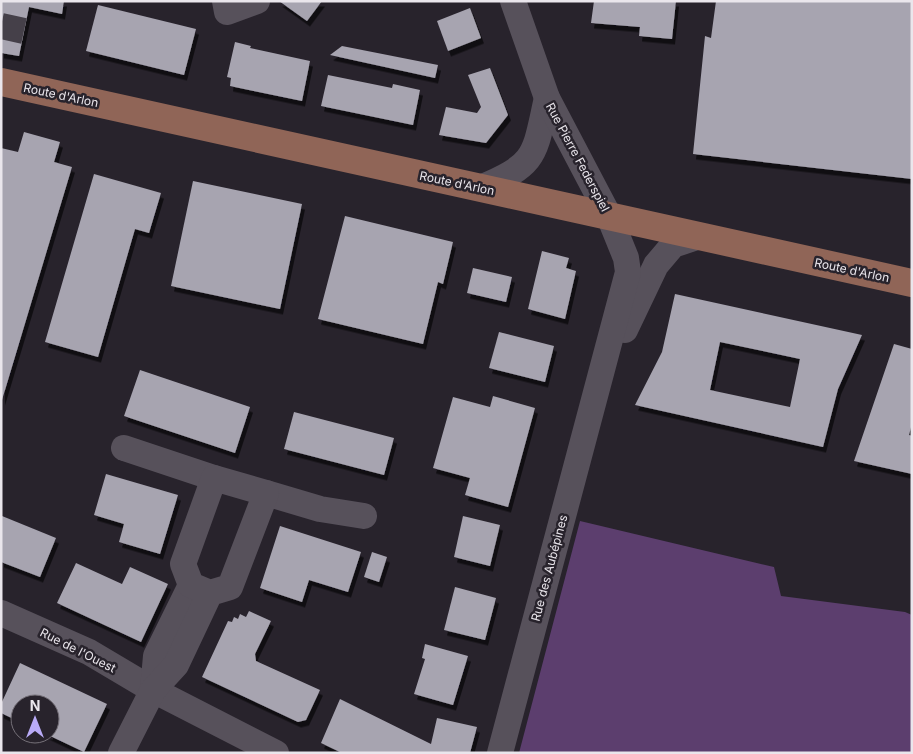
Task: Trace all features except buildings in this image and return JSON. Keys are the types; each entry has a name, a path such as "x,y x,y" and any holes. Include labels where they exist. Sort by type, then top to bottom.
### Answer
{"main road":[{"name":"Route d'Arlon","path":"1,82 912,283"}],"street":[{"path":"225,1 228,12 257,1"},
{"name":"Rue Pierre Federspiel","path":"513,1 547,98 609,216"},
{"name":"Rue Pierre Federspiel","path":"480,188 508,176 527,162 536,146 547,98"},
{"name":"Rue des Aubépines","path":"500,753 628,272 626,258 609,216"},
{"name":"Rue des Aubépines","path":"600,382 656,264 673,245 700,236"},
{"path":"124,448 266,494 320,509 364,516"},
{"path":"201,589 183,564 214,478"},
{"path":"201,589 230,586 266,494"},
{"path":"121,753 152,690 176,665 201,589"},
{"name":"Rue de l'Ouest","path":"1,613 89,652 152,690 276,753"}],"shaded area":[{"path":"580,521 774,567 781,596 905,612 912,615 912,753 519,753"}],"tunnel":[{"path":"1,26 24,31"}]}
